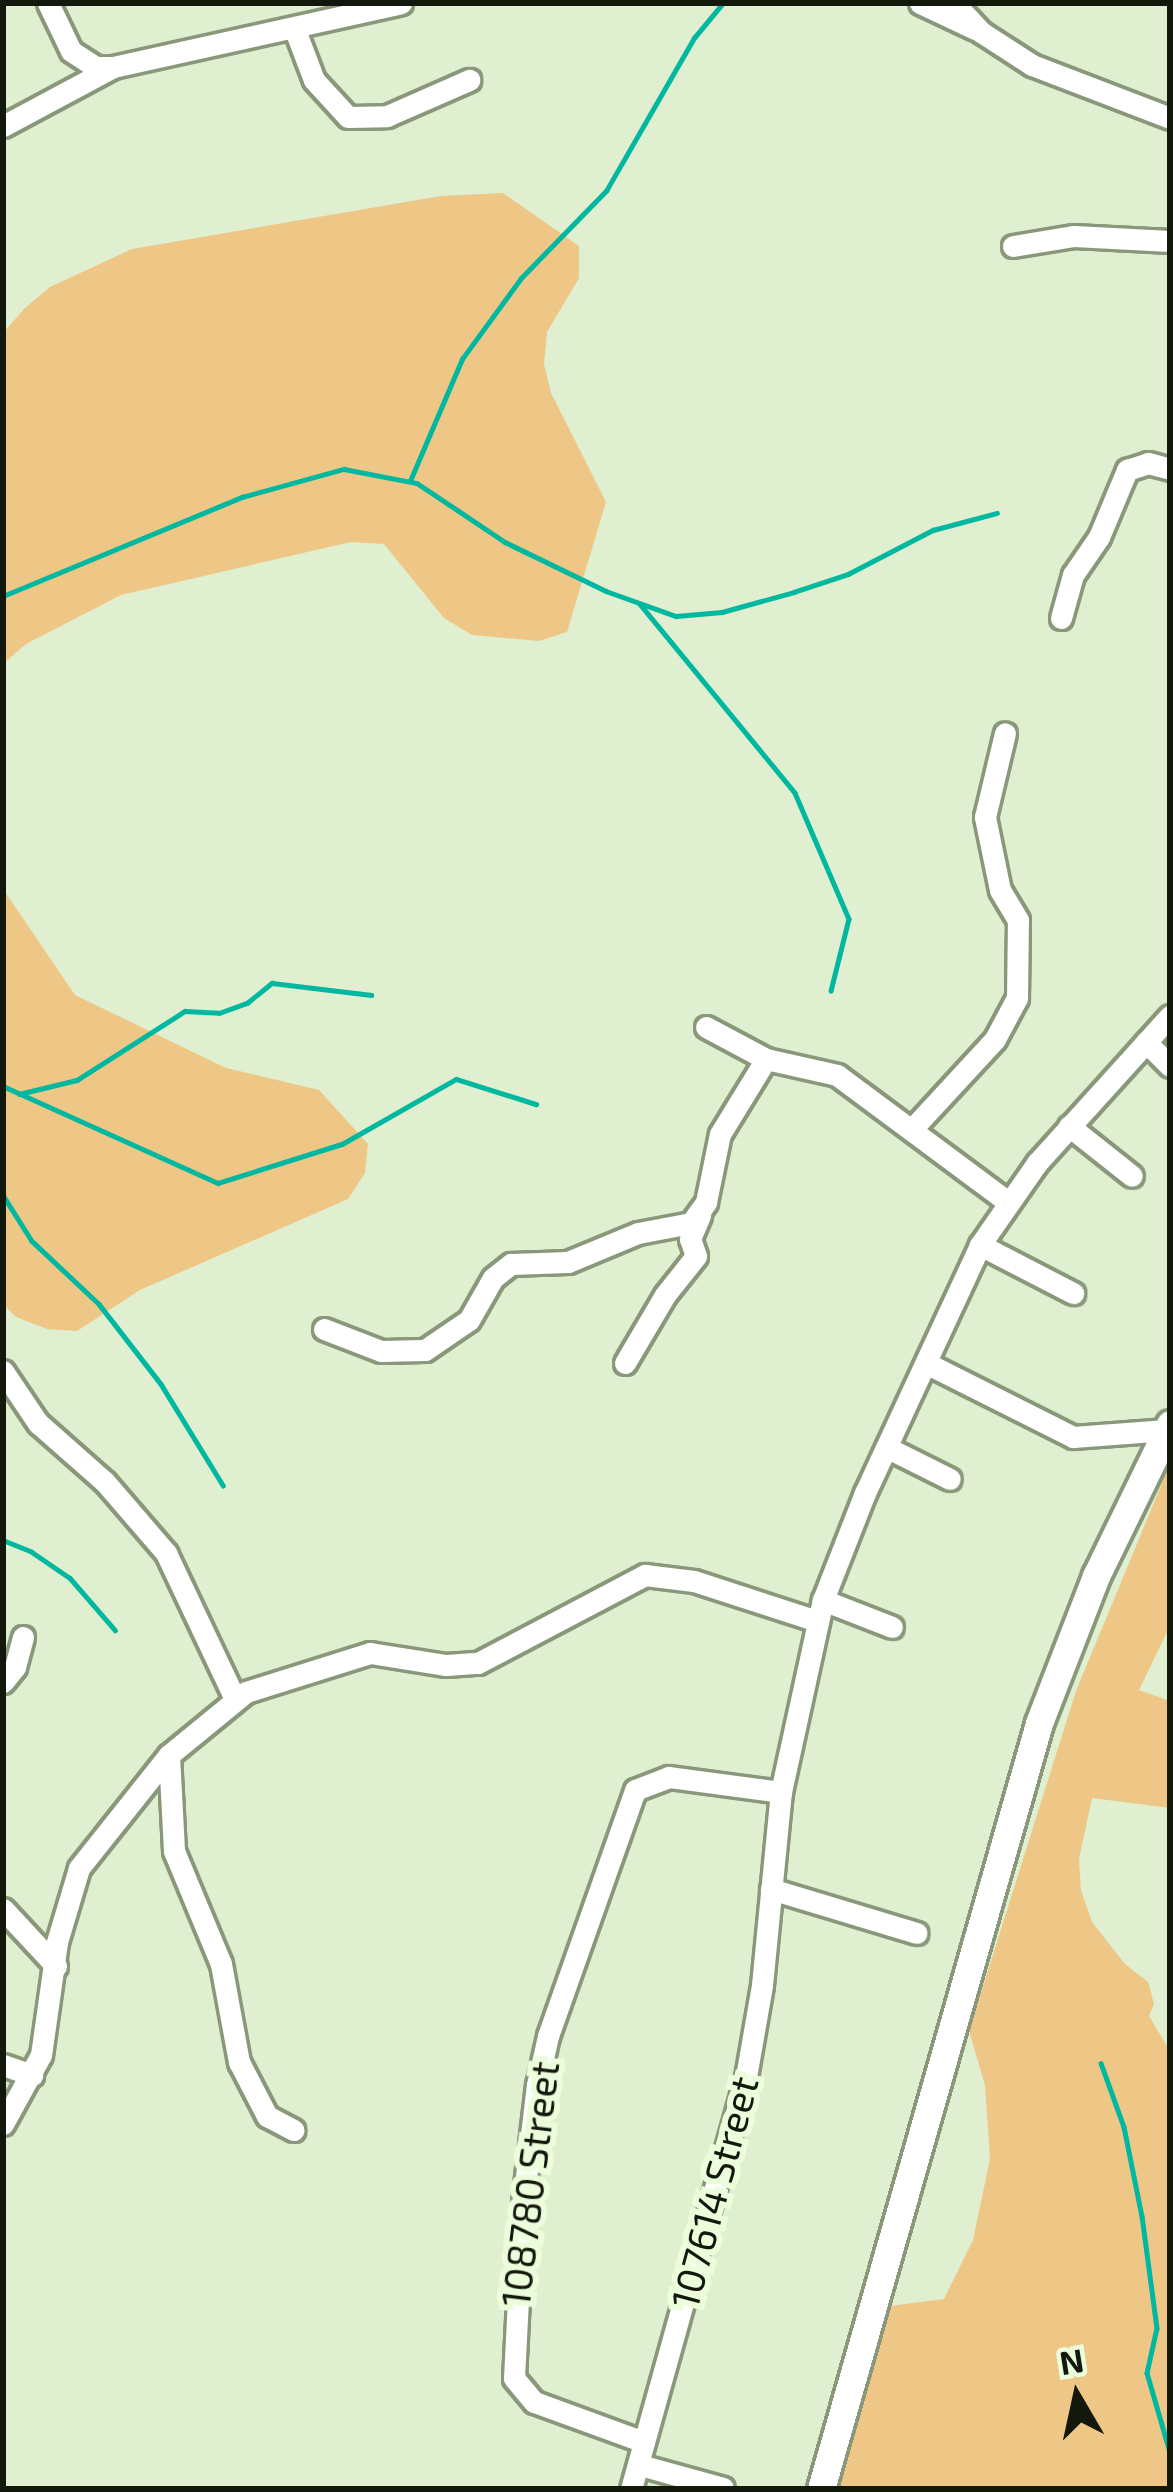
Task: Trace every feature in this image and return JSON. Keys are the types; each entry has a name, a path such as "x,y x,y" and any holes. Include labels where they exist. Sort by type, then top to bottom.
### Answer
{"main road":[{"path":"821,2489 1040,1724 1096,1576 1168,1427"}],"street":[{"path":"48,3 71,51 96,67 296,30 401,3"},
{"path":"920,3 1062,80 1170,118"},
{"path":"954,3 981,32"},
{"path":"296,30 314,80 349,117 387,116 469,80"},
{"path":"3,125 113,67"},
{"path":"1013,245 1074,236 1170,241"},
{"path":"1061,618 1073,575 1100,537 1127,470 1148,463 1170,469"},
{"path":"913,1128 995,1039 1017,998 1018,920 1000,890 986,817 1005,734"},
{"name":"107614 Street","path":"631,2489 746,2077 781,1792 820,1610 980,1245 1069,1126 1170,1016"},
{"path":"706,1027 766,1059 837,1075 1009,1202"},
{"path":"1146,1042 1170,1066"},
{"path":"626,1364 665,1294 696,1256 690,1239 720,1134 766,1059"},
{"path":"1069,1126 1132,1176"},
{"path":"324,1329 381,1352 425,1350 469,1320 493,1278 511,1264 568,1262 638,1232 691,1223 701,1212"},
{"path":"980,1245 1073,1293"},
{"path":"926,1363 1073,1437 1168,1427"},
{"path":"3,1371 38,1423 105,1482 166,1553 235,1700"},
{"path":"888,1448 950,1479"},
{"path":"3,2124 32,2075 50,2017 69,1888 79,1868 169,1754 235,1700 274,1681 370,1653 446,1665 478,1663 645,1575 694,1581 892,1627"},
{"path":"3,1682 15,1666 23,1637"},
{"path":"169,1754 173,1851 221,1964 239,2062 267,2116 292,2130"},
{"name":"108780 Street","path":"644,2442 535,2402 514,2378 523,2202 537,2085 548,2036 635,1790 668,1777 781,1792"},
{"path":"771,1889 917,1933"},
{"path":"3,1909 56,1966"},
{"path":"3,2065 32,2075"},
{"path":"640,2465 723,2488"}],"shaded area":[{"path":"503,193 579,246 579,278 547,332 544,364 551,393 606,502 567,632 539,641 472,635 444,618 384,544 351,542 121,595 26,644 3,664 3,333 25,308 50,287 132,249 441,196"},
{"path":"3,889 75,995 226,1068 319,1090 368,1144 365,1173 348,1199 140,1290 77,1331 47,1329 16,1317 3,1304"},
{"path":"1170,1464 1170,1626 1139,1690 1170,1701 1170,1808 1092,1798 1079,1859 1081,1890 1092,1922 1125,1964 1148,1982 1154,2004 1149,2016 1170,2051 1170,2489 839,2489 890,2306 944,2299 973,2240 990,2159 985,2085 969,2031 1076,1691"}],"waterway":[{"path":"410,481 462,359 521,278 606,191 694,38 723,3"},
{"path":"3,596 242,497 344,469 417,483 505,542 606,591 676,616 722,612 794,592 848,574 933,530 997,513"},
{"path":"640,604 795,793 849,919 831,991"},
{"path":"19,1094 77,1080 185,1011 219,1013 247,1003 272,983 371,995"},
{"path":"3,1086 218,1183 342,1144 456,1079 536,1104"},
{"path":"3,1195 32,1241 99,1304 161,1384 223,1485"},
{"path":"3,1540 32,1552 70,1578 115,1630"},
{"path":"1101,2063 1124,2127 1142,2216 1157,2328 1147,2373 1170,2452"}]}
